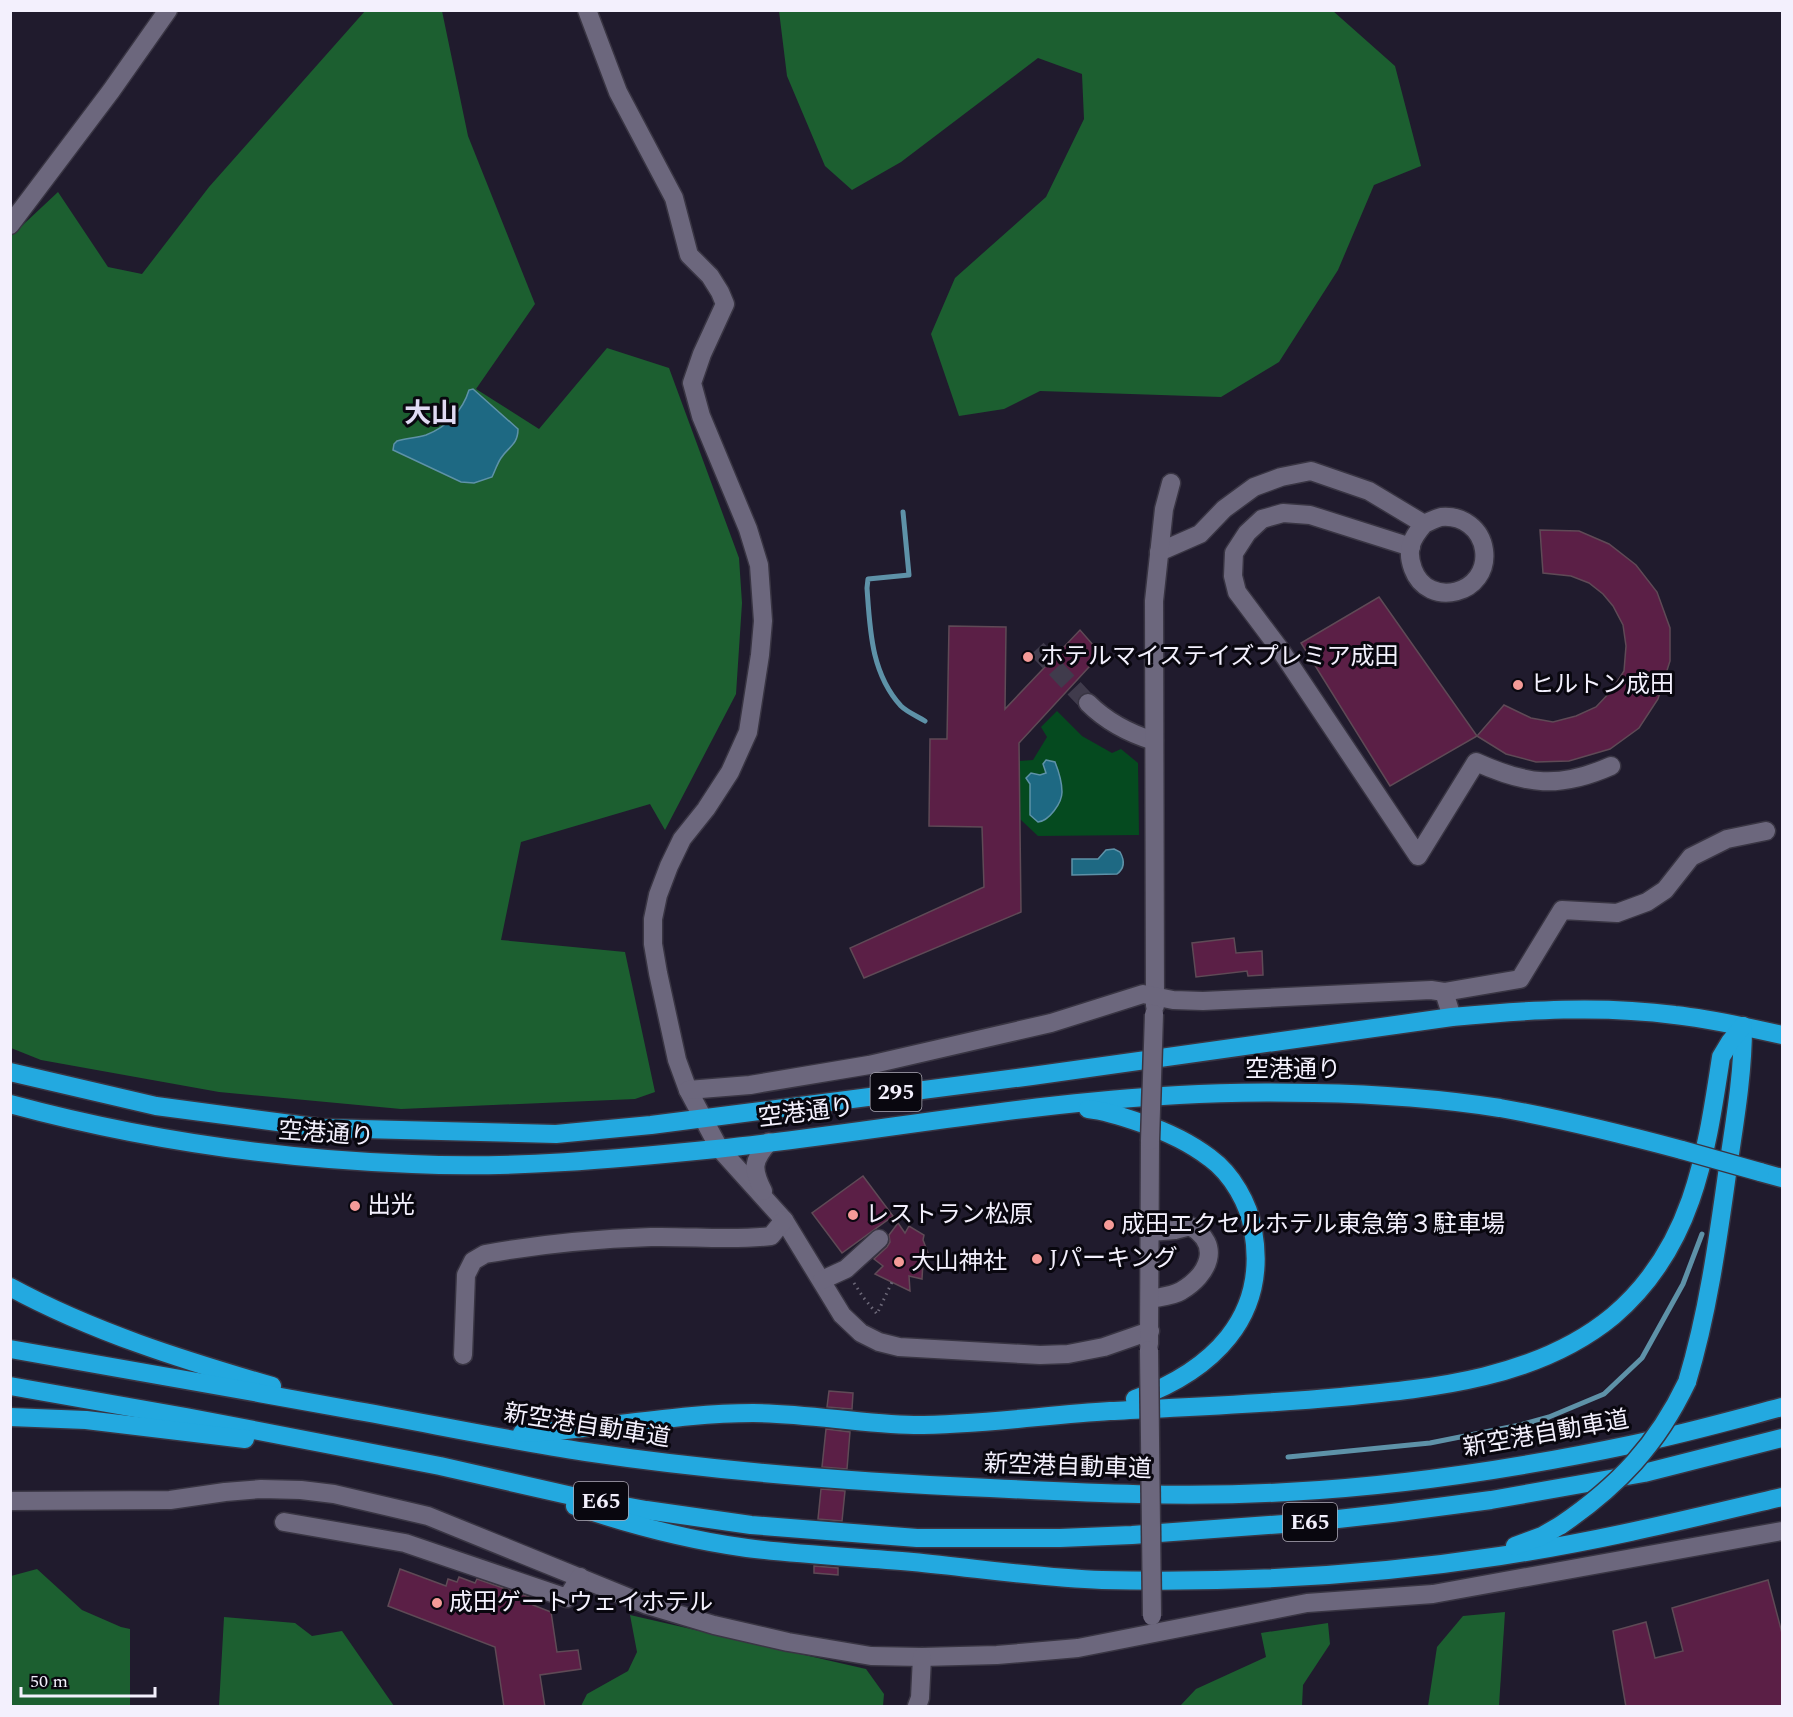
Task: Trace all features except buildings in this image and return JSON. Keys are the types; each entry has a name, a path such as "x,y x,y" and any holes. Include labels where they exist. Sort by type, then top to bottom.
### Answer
{"highway":[{"name":"空港通り","path":"10,1072 156,1106 322,1128 556,1134 704,1118 1032,1076 1452,1017 1554,1009 1673,1014 1782,1035"},
{"path":"1429,1566 1497,1551 1542,1536 1561,1525 1597,1499 1637,1461 1674,1409 1687,1382 1702,1321 1722,1214 1743,1067 1743,1026"},
{"path":"451,1429 516,1434 573,1431 698,1416 756,1413 910,1425 973,1423 1075,1413 1307,1400 1405,1391 1510,1370 1568,1347 1613,1316 1656,1271 1682,1225 1701,1172 1722,1057 1743,1026"},
{"name":"空港通り","path":"10,1104 60,1118 215,1148 301,1157 414,1164 485,1164 719,1148 1060,1106 1179,1095 1316,1093 1404,1098 1497,1108 1592,1127 1782,1178"},
{"path":"1060,1106 1101,1110 1161,1130 1212,1158 1239,1190 1252,1220 1257,1249 1252,1295 1241,1319 1227,1340 1208,1360 1162,1389 1125,1403 1075,1413"},
{"path":"10,1287 121,1338 349,1409"},
{"path":"10,1349 349,1409"},
{"path":"10,1386 375,1454"},
{"name":"新空港自動車道","path":"349,1409 586,1452 738,1470 946,1486 1213,1496 1354,1487 1492,1470 1636,1444 1782,1407"},
{"path":"10,1417 86,1420 375,1454"},
{"name":"E65","path":"375,1454 646,1510 752,1525 917,1538 1060,1538 1311,1522 1491,1500 1644,1473 1782,1438"},
{"path":"497,1479 602,1515 700,1540 750,1548 1099,1580 1225,1580 1429,1566 1502,1556 1634,1532 1782,1497"}],"street":[{"path":"10,225 111,91 168,10"},
{"path":"587,10 618,92 674,198 689,255 710,276 724,304 692,383 701,416 748,529 759,565 763,621 748,732 730,772 706,809 682,839 665,876 653,919 653,944 658,974 677,1060 688,1090 719,1148 784,1220 842,1315 861,1333 879,1342 899,1347 1040,1355 1068,1354 1104,1347 1150,1331"},
{"path":"1159,552 1200,534 1224,509 1254,487 1281,477 1311,471 1369,491 1424,524"},
{"path":"1152,1625 1149,1350 1150,1141 1155,1005 1154,601 1164,509 1171,483"},
{"path":"1410,548 1310,515 1283,513 1262,519 1247,533 1234,552 1233,576 1237,592 1279,648 1418,856 1476,762 1503,774 1537,781 1563,782 1586,777 1611,766"},
{"path":"1440,517 1458,518 1474,527 1482,539 1485,561 1476,580 1463,590 1447,594 1428,589 1416,578 1408,557 1413,537 1424,524 1440,517"},
{"path":"1088,703 1104,718 1140,737 1154,741"},
{"path":"1155,1005 1173,1000 1203,1001 1431,990 1443,992 1520,979 1562,910 1617,913 1647,902 1665,890 1691,857 1727,839 1766,831"},
{"path":"1443,992 1452,1017"},
{"path":"688,1090 750,1085 869,1065 1051,1023 1143,994 1155,1005"},
{"path":"769,1142 756,1160 755,1174 769,1204"},
{"path":"463,1355 466,1275 473,1261 485,1254 582,1240 653,1237 750,1239 771,1236 784,1220"},
{"path":"1150,1232 1190,1226 1202,1233 1208,1245 1208,1261 1198,1279 1179,1293 1150,1299"},
{"path":"822,1280 846,1269 879,1239"},
{"path":"10,1501 170,1500 261,1489 334,1494 428,1516 647,1605 724,1628 871,1656 922,1657 997,1655 1078,1648 1152,1625 1307,1603 1433,1594 1782,1531"},
{"path":"284,1522 405,1543 567,1598 580,1576"},
{"path":"917,1707 920,1698 922,1657"}],"path":[{"path":"862,1297 877,1314 892,1282"}],"green space":[{"path":"365,11 442,11 468,136 535,304 476,389 539,429 607,348 669,368 739,558 742,603 736,694 665,830 650,804 521,842 501,940 625,952 655,1092 635,1099 401,1109 219,1092 41,1060 11,1048 11,236 58,192 108,267 142,274 209,187"},
{"path":"779,11 1333,11 1395,66 1421,166 1374,185 1338,270 1279,362 1221,397 1040,391 1004,409 959,416 931,334 955,278 1046,197 1084,119 1082,74 1038,58 901,162 852,190 825,166 787,76"},
{"path":"1057,711 1082,736 1112,753 1121,749 1138,763 1139,835 1038,836 1020,819 1019,761 1033,760 1047,737 1041,727"},
{"path":"37,1569 82,1610 130,1629 130,1705 165,1706 11,1706 11,1576"},
{"path":"1505,1612 1499,1706 1428,1706 1437,1647 1463,1616"},
{"path":"630,1615 866,1669 884,1694 883,1706 581,1706 587,1694 628,1671 637,1652"},
{"path":"224,1617 295,1623 312,1636 342,1631 394,1706 219,1706"},
{"path":"1328,1623 1330,1644 1303,1685 1302,1706 1180,1706 1196,1689 1266,1657 1261,1633"}],"water":[{"path":"473,389 518,429 514,442 501,458 492,477 474,483 461,482 393,450 397,441 426,435 447,423 463,404 469,390"},
{"path":"1046,760 1055,762 1062,792 1054,811 1038,822 1030,815 1030,784 1026,778 1031,773 1040,775 1046,773 1043,764"},
{"path":"1114,849 1120,852 1123,861 1123,867 1117,874 1072,875 1072,859 1098,859 1106,850"}],"waterway":[{"path":"903,512 909,575 868,579 869,620 874,650 883,680 901,706 925,721"},
{"path":"1288,1457 1430,1443 1549,1417 1604,1394 1642,1358 1683,1284 1702,1234"}],"tunnel":[{"path":"1037,649 1088,703"}],"place":[{"name":"ホテルマイステイズプレミア成田","path":"1028,657"},
{"name":"ヒルトン成田","path":"1518,685"},
{"name":"出光","path":"355,1206"},
{"name":"レストラン松原","path":"853,1215"},
{"name":"成田エクセルホテル東急第３駐車場","path":"1109,1225"},
{"name":"Jパーキング","path":"1037,1259"},
{"name":"大山神社","path":"899,1262"},
{"name":"成田ゲートウェイホテル","path":"437,1603"}],"district":[{"name":"大山","path":"431,414"}]}
